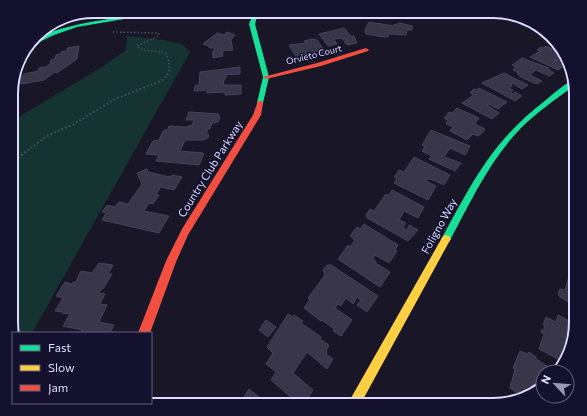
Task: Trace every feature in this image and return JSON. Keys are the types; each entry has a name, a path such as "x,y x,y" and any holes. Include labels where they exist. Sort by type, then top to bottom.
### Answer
{"street":[{"path":"45,36 70,27 123,18"},
{"name":"Country Club Parkway","path":"144,332 168,268 185,232 257,115 266,77 252,24 254,18"},
{"name":"Orvieto Court","path":"266,77 319,65 366,50"},
{"name":"Foligno Way","path":"357,398 472,193 496,154 512,132 526,119 569,86"}],"path":[{"path":"18,158 47,136 74,124 115,99 161,81 166,77 170,68 166,54 159,51 141,49 137,46 157,37 159,35 158,33 126,34 108,31"}],"green space":[{"path":"127,36 164,40 182,44 190,52 33,332 18,332 18,117 102,67 126,50"}],"building":[{"path":"369,22 394,26 400,23 412,26 412,30 407,30 406,35 389,34 388,37 366,34 365,30"},
{"path":"344,28 351,36 354,36 357,43 347,45 344,42 348,41 343,40 342,38 334,39 337,44 328,46 319,34"},
{"path":"227,32 235,35 231,40 233,50 222,51 223,56 213,58 212,52 214,52 214,48 209,48 209,46 203,44 217,33 224,35"},
{"path":"312,39 317,40 326,53 312,55 309,51 307,51 306,53 309,58 298,60 289,45 306,43 304,41"},
{"path":"79,46 77,59 44,80 21,84 19,83 24,74 38,71 39,68 46,67 50,64 51,60 55,59 56,55 67,51 67,48"},
{"path":"546,46 554,50 562,62 553,59 564,66 558,70 530,57 541,51 537,50 541,47 544,48"},
{"path":"522,58 549,68 548,69 554,73 549,76 536,70 530,75 542,81 536,84 521,77 517,74 519,73 513,70 516,67 512,65"},
{"path":"240,67 240,74 224,75 226,78 223,85 241,85 241,94 225,95 225,92 207,93 207,90 194,91 195,86 199,85 200,72"},
{"path":"504,73 528,85 522,89 512,83 511,84 512,86 509,88 513,90 511,93 513,94 515,92 522,96 515,101 482,83"},
{"path":"479,88 507,102 498,109 489,104 487,105 499,113 492,119 462,103 474,95 470,93 474,89 477,90"},
{"path":"457,108 479,118 475,124 485,129 482,133 478,136 473,134 467,140 450,131 453,127 446,124 448,120 444,118 449,112 452,113"},
{"path":"189,112 219,114 218,117 220,117 218,122 212,123 210,129 208,129 206,133 209,135 208,138 204,140 185,140 180,151 203,153 204,154 199,165 156,161 159,155 146,154 153,141 159,140 163,131 168,129 169,126 186,127 192,125 194,120 186,120"},
{"path":"431,130 470,146 465,155 450,148 444,157 461,163 455,171 429,159 432,156 422,151 425,147 422,145"},
{"path":"414,157 450,175 444,185 427,179 426,181 436,186 428,200 394,183 397,179 394,177 399,170 404,172"},
{"path":"147,169 148,172 170,177 172,175 182,177 174,190 161,187 156,194 159,195 153,204 149,203 144,211 169,216 159,233 102,220 106,213 102,212 107,205 115,207 119,202 128,204 142,184 137,173"},
{"path":"392,190 424,207 418,218 404,211 399,220 406,223 403,228 407,230 409,225 418,230 408,241 367,218 366,215 370,209 374,211 386,194 388,196"},
{"path":"364,224 398,245 395,250 397,251 389,263 375,255 373,258 377,264 390,272 380,287 338,259 348,245 350,247 355,240 350,236 357,227 360,229"},
{"path":"99,263 113,265 108,274 112,274 99,293 105,294 100,304 107,305 99,322 114,325 110,332 81,332 82,330 63,326 70,314 55,311 63,298 56,296 65,282 72,284 73,282 76,282 81,271 92,273"},
{"path":"327,265 331,265 378,296 367,312 357,305 361,300 357,297 353,304 346,298 341,306 338,304 335,308 352,320 341,336 333,331 334,329 304,308 310,300 308,298 325,275 323,270"},
{"path":"569,277 569,303 558,294 560,289 565,290"},
{"path":"288,314 293,317 294,315 303,321 301,323 321,337 320,339 329,345 326,354 333,359 327,369 307,352 293,373 313,390 308,398 292,398 271,380 276,372 266,364 273,353 267,347"},
{"path":"558,315 569,321 568,337 559,360 539,349 544,334 541,330 543,331 545,326 543,325 546,317 556,322"},
{"path":"266,320 276,327 268,337 259,330"},
{"path":"520,351 528,354 529,352 544,364 535,364 535,385 518,393 510,388 515,369 513,368"},
{"path":"249,389 260,398 243,398"}],"traffic: fast":[{"path":"42,39 76,26 126,18"},
{"path":"254,18 252,24 266,77 260,103"},
{"path":"446,239 484,170 502,145 526,119 569,86"}],"traffic: slow":[{"path":"357,398 446,239"}],"traffic: jam":[{"path":"266,77 319,65 366,50"},
{"path":"144,332 171,261 185,232 257,115 260,103"}]}
